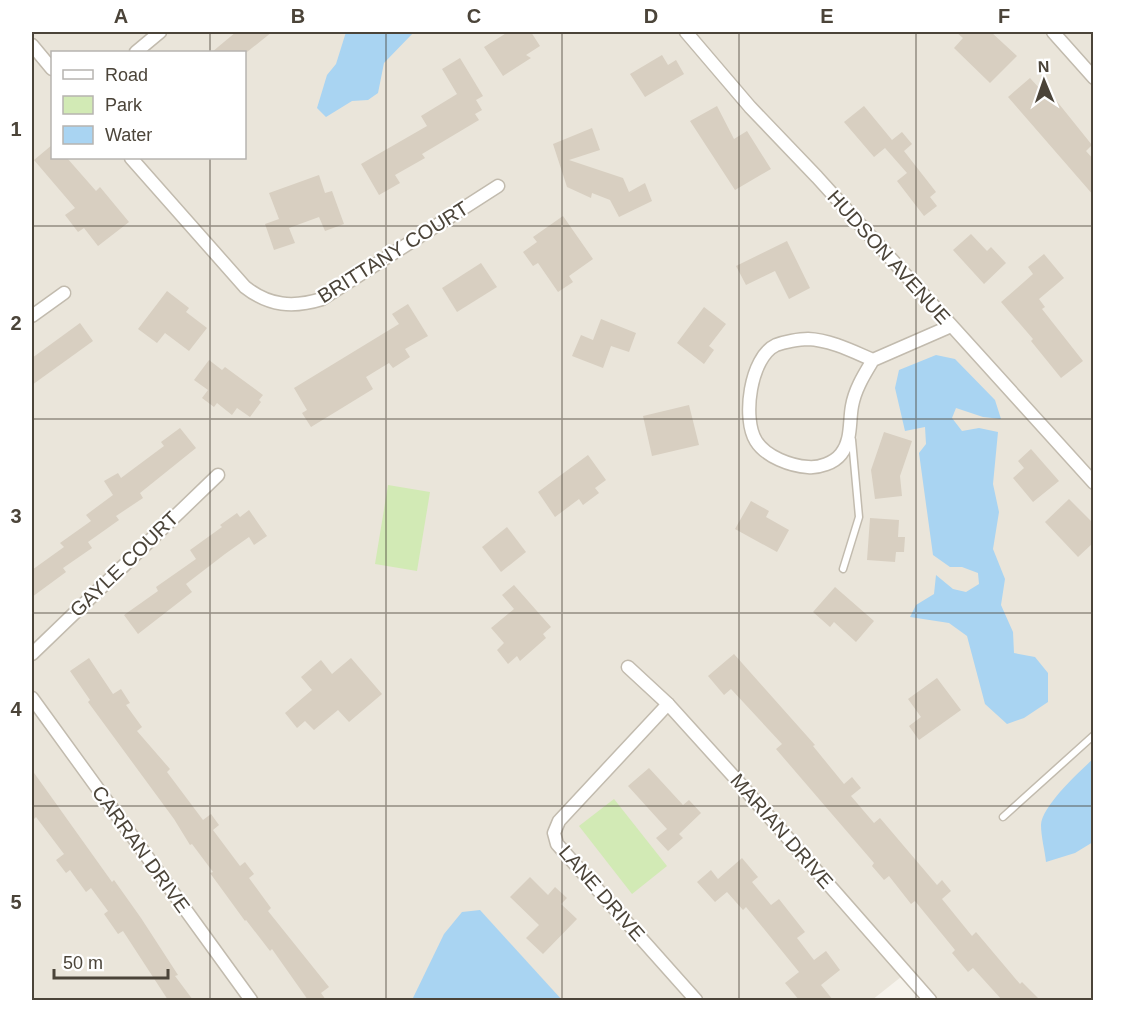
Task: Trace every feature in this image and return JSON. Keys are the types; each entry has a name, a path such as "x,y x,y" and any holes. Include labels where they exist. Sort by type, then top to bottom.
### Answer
{"street":[{"path":"137,51 160,32"},
{"name":"HUDSON AVENUE","path":"686,32 750,107 1094,483"},
{"path":"1053,32 1094,78"},
{"path":"32,45 51,68"},
{"name":"BRITTANY COURT","path":"132,159 245,287 265,300 283,305 303,305 322,299 498,186"},
{"path":"32,316 64,293"},
{"path":"873,360 836,345 807,339 775,346 759,363 750,390 748,416 756,441 771,455 796,466 812,468 827,464 841,455 851,430 852,406 860,382 873,360 951,326"},
{"name":"GAYLE COURT","path":"32,654 218,475"},
{"name":"MARIAN DRIVE","path":"628,667 668,704 930,1000"},
{"name":"CARRAN DRIVE","path":"32,698 251,1000"},
{"name":"LANE DRIVE","path":"668,704 559,821 554,833 557,844 696,1000"}],"lane":[{"path":"843,569 859,517 851,430"},
{"path":"1003,817 1094,735"}],"shaded area":[{"path":"32,32 1093,32 1093,1000 930,1000 906,973 872,1000 32,1000"}],"green space":[{"path":"388,485 430,492 417,571 375,564"},
{"path":"614,799 667,866 632,894 579,826"}],"water":[{"path":"346,32 414,32 384,63 378,93 368,100 352,101 326,117 317,108 327,75 336,64"},
{"path":"936,355 955,359 995,400 1001,419 983,417 956,408 952,418 962,431 979,428 998,432 993,484 999,512 993,549 1005,579 1001,605 1013,632 1014,653 1035,657 1048,673 1048,702 1024,718 1007,724 985,704 967,636 949,623 910,617 916,605 934,594 936,575 953,589 966,592 979,584 978,573 962,567 950,567 933,555 919,453 926,444 925,427 905,431 895,388 899,370"},
{"path":"1093,759 1093,842 1075,853 1046,862 1041,830 1043,817 1054,799"},
{"path":"480,910 562,1000 412,1000 444,934 462,912"}],"building":[{"path":"236,32 272,32 247,52 213,51"},
{"path":"508,32 531,32 540,46 526,55 531,58 503,76 484,47"},
{"path":"956,32 991,32 1017,56 990,83 954,48 963,38"},
{"path":"662,55 668,65 676,60 684,74 645,97 630,74"},
{"path":"460,58 483,96 476,100 482,110 475,114 479,120 422,154 425,158 395,175 400,183 379,195 361,164 427,126 421,116 457,94 442,69"},
{"path":"1030,78 1051,101 1055,99 1092,145 1086,151 1094,160 1094,196 1008,97"},
{"path":"717,106 734,139 747,131 771,169 735,190 690,121"},
{"path":"864,106 892,140 902,132 912,144 904,151 936,192 930,197 937,206 924,216 897,181 907,173 885,148 874,157 844,122"},
{"path":"592,128 600,150 569,160 623,178 629,192 645,183 652,201 619,217 610,200 592,193 591,198 567,187 553,144"},
{"path":"51,146 51,159 68,159 96,191 100,187 129,222 98,246 84,228 78,232 65,215 75,208 34,160"},
{"path":"319,175 325,193 332,191 344,224 325,231 319,217 289,228 295,243 274,250 265,224 279,219 269,193"},
{"path":"563,216 593,259 569,276 573,282 558,292 538,263 533,266 523,252 537,242 533,237"},
{"path":"971,234 987,251 991,247 1006,263 984,284 953,250"},
{"path":"787,241 810,288 789,299 775,271 746,285 736,266"},
{"path":"1044,254 1064,278 1039,299 1045,307 1042,309 1083,361 1061,378 1031,341 1033,339 1001,302 1033,274 1028,267"},
{"path":"481,263 497,287 457,312 442,288"},
{"path":"167,291 189,308 186,312 207,328 189,351 165,333 157,343 138,329"},
{"path":"408,304 428,336 405,349 410,357 393,368 389,363 366,377 373,389 311,427 302,413 307,410 294,388 399,324 392,314"},
{"path":"704,307 726,324 709,346 714,350 704,364 677,343"},
{"path":"601,319 636,333 629,352 611,346 603,368 572,356 581,335 593,340"},
{"path":"80,323 93,341 32,385 32,358"},
{"path":"209,360 222,370 225,367 263,395 259,400 261,402 250,417 237,408 232,415 217,403 214,407 202,398 208,390 194,380"},
{"path":"689,405 699,445 652,456 643,416"},
{"path":"180,428 196,448 140,493 143,498 116,516 119,520 88,542 92,548 63,568 66,572 32,597 32,570 64,547 60,543 91,521 86,515 113,495 104,481 118,473 121,478 164,446 161,442"},
{"path":"884,432 912,441 900,476 902,496 875,499 871,470"},
{"path":"1031,449 1059,481 1033,502 1013,478 1024,468 1018,461"},
{"path":"588,455 606,480 595,488 599,493 583,505 579,499 555,517 538,492"},
{"path":"1069,499 1094,524 1094,542 1078,557 1045,522"},
{"path":"751,501 769,511 766,517 789,530 777,552 735,529"},
{"path":"249,510 267,536 254,545 249,537 225,554 186,584 192,592 138,634 124,615 158,591 156,587 196,559 190,550 237,513 240,517"},
{"path":"870,518 899,520 898,537 905,537 904,552 896,552 895,562 867,560"},
{"path":"507,527 526,552 501,572 482,547"},
{"path":"514,585 551,627 543,634 546,638 520,661 517,656 508,664 497,650 504,643 491,628 514,609 502,595"},
{"path":"835,587 874,621 856,642 834,622 830,627 813,612"},
{"path":"734,654 815,745 813,746 844,784 852,777 861,788 851,796 874,823 880,818 937,885 942,880 951,891 942,899 972,936 976,932 1020,984 1022,982 1040,1000 1002,1000 973,968 968,972 952,953 955,950 915,901 911,904 889,876 884,880 872,866 874,863 776,749 782,744 731,689 724,695 708,676"},
{"path":"89,658 113,694 121,689 130,703 126,705 142,727 137,731 170,769 167,772 203,820 211,814 219,825 213,830 240,866 245,862 254,874 249,878 271,908 268,911 329,987 321,993 326,1000 308,1000 272,949 270,951 245,921 210,873 213,872 192,844 190,845 174,819 88,702 90,700 70,671"},
{"path":"351,658 382,694 349,722 338,710 314,730 305,721 297,728 285,713 312,690 301,677 321,660 332,674"},
{"path":"937,678 961,710 919,740 909,726 921,717 908,699"},
{"path":"649,768 683,805 689,800 701,813 679,834 683,838 668,851 656,838 667,829 628,786"},
{"path":"32,770 112,882 114,880 141,918 178,975 175,976 193,1000 168,1000 123,931 118,934 104,914 108,911 91,888 86,892 70,870 66,873 56,860 64,854 36,817 32,821"},
{"path":"742,858 758,877 752,882 771,905 779,899 805,932 797,938 814,960 826,951 840,970 821,985 833,1000 799,1000 785,983 799,972 746,907 743,910 727,892 715,902 697,882 711,870 718,879"},
{"path":"530,877 548,895 555,887 567,898 561,904 577,919 543,954 526,938 539,925 510,897"}]}
